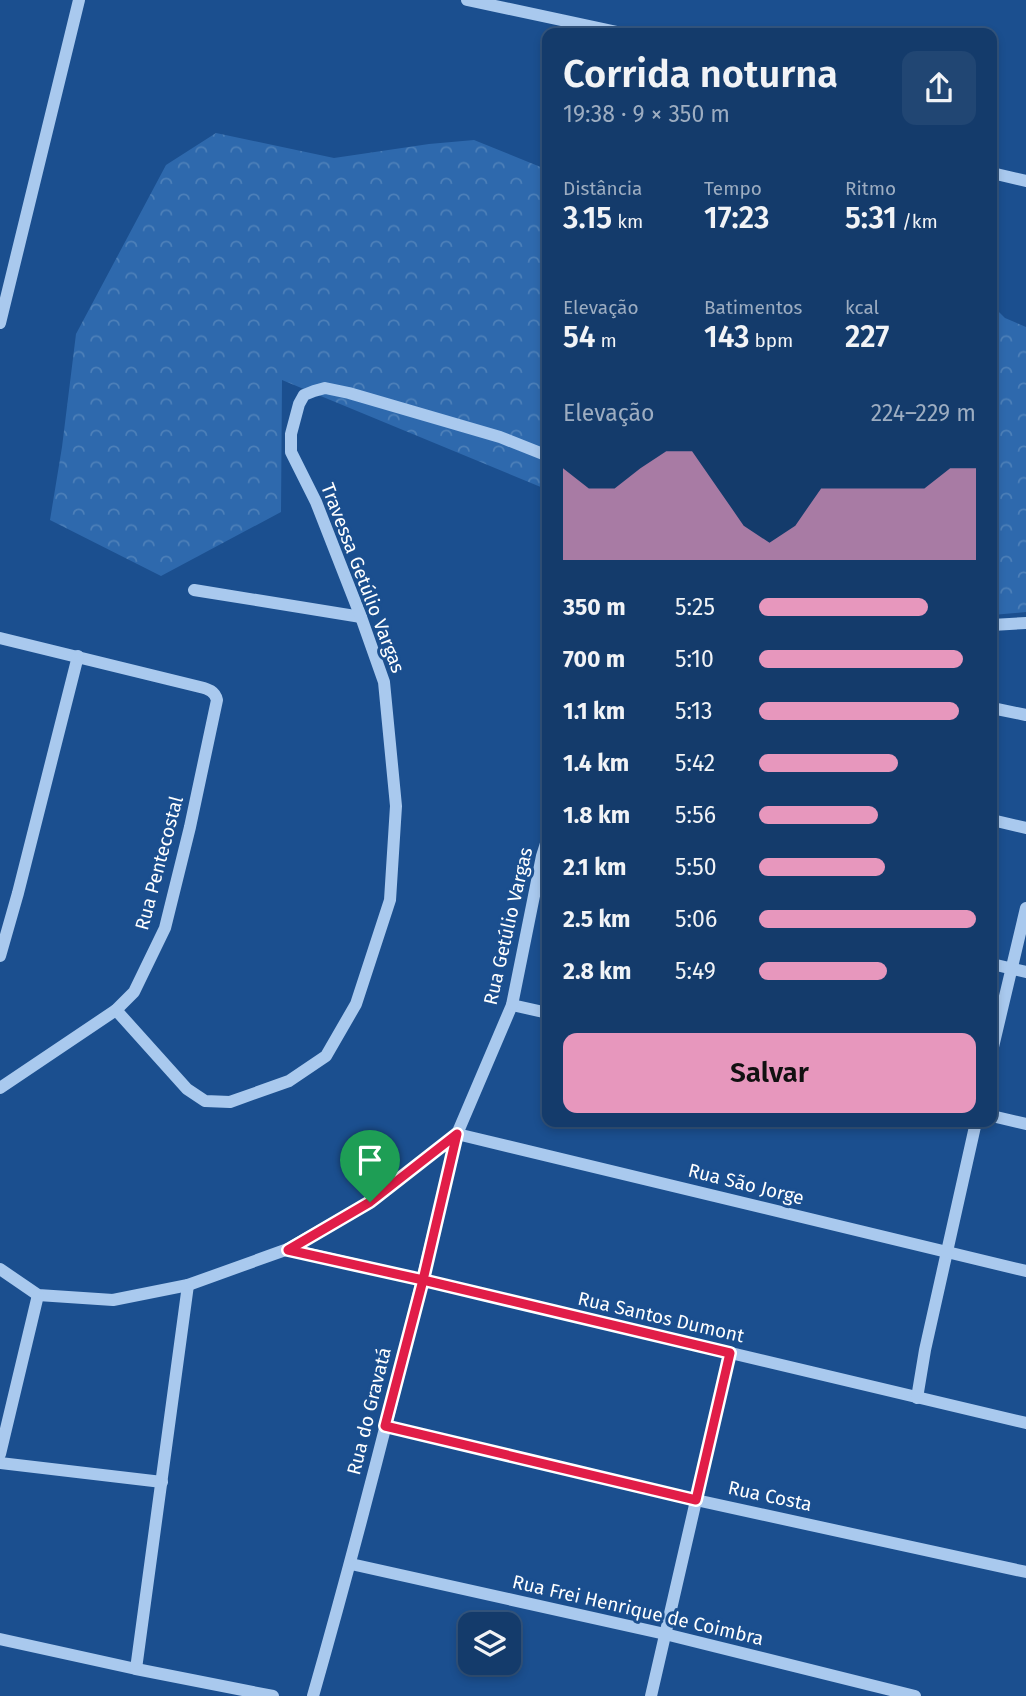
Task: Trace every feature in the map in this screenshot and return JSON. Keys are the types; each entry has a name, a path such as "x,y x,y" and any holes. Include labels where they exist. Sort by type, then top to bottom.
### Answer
{"street":[{"path":"0,323 79,0"},
{"path":"467,0 599,28"},
{"path":"997,174 1026,181"},
{"name":"Travessa Getúlio Vargas","path":"116,1010 187,1090 205,1101 230,1102 289,1081 326,1056 356,1004 390,900 396,806 384,682 316,502 292,452 291,434 299,404 304,396 325,388 349,393 500,437 542,454"},
{"path":"194,590 361,617"},
{"path":"997,625 1026,623"},
{"path":"0,638 78,656 0,956"},
{"name":"Rua Pentecostal","path":"0,1088 116,1010 134,992 165,928 217,700 216,695 200,687 78,656"},
{"path":"997,709 1026,715"},
{"path":"997,821 1026,828"},
{"name":"Rua Getúlio Vargas","path":"38,1295 113,1300 188,1284 288,1250 370,1202 457,1134 512,1005 542,870"},
{"path":"997,1029 1026,908"},
{"path":"997,965 1026,972"},
{"path":"512,1005 542,1012"},
{"path":"997,1117 1026,1124"},
{"path":"917,1398 925,1350 975,1127"},
{"name":"Rua São Jorge","path":"457,1134 1026,1271"},
{"name":"Rua do Gravatá","path":"313,1696 351,1564 457,1134"},
{"name":"Rua Santos Dumont","path":"288,1250 1026,1423"},
{"path":"0,1269 38,1295 0,1454"},
{"path":"136,1669 188,1284"},
{"path":"652,1696 730,1353"},
{"name":"Rua Costa","path":"385,1426 696,1500 1026,1572"},
{"path":"0,1463 162,1482"},
{"name":"Rua Frei Henrique de Coimbra","path":"351,1564 665,1634 915,1696"},
{"path":"0,1639 273,1696"}],"green space":[{"path":"216,133 334,158 474,140 542,168 542,488 282,380 281,512 161,576 50,520 76,334 166,165"},
{"path":"997,310 1005,318 1026,327 1026,612 997,615"}],"route":[{"path":"370,1202 288,1250 423,1280 730,1353 696,1500 385,1426 423,1280 457,1134 370,1202"}]}
